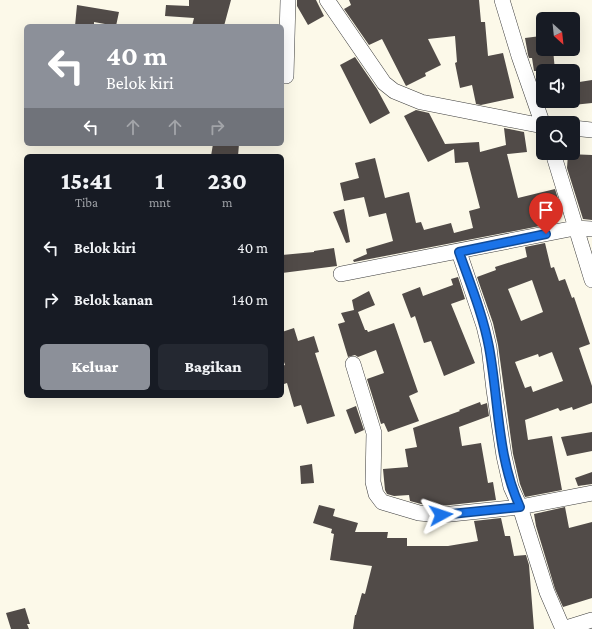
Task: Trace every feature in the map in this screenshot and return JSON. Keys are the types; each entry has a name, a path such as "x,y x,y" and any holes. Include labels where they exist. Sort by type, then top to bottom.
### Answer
{"street":[{"path":"286,76 288,0"},
{"path":"327,0 384,83 394,91 421,102 536,124"},
{"path":"502,0 519,56 540,116"},
{"path":"580,129 592,130"},
{"path":"555,160 592,280"},
{"path":"341,274 575,228 592,229"},
{"path":"459,252 484,326 489,347 504,456 511,487 520,507 547,592 563,629 592,620"},
{"path":"353,364 374,433 373,482 376,494 382,502 419,513 441,515 520,507 592,493"}],"building":[{"path":"189,0 231,0 225,24 192,24 194,18 165,16 166,5 189,6"},
{"path":"297,0 316,0 324,16 308,25 297,6"},
{"path":"349,0 479,0 481,22 485,22 488,56 503,53 514,98 481,105 476,104 472,85 460,88 455,63 457,62 455,36 428,39 441,65 425,73 426,76 406,86 382,39 369,45 344,9 351,5"},
{"path":"77,5 119,12 116,24 94,22 94,24 75,24"},
{"path":"536,37 536,56 554,56 554,64 536,64 536,71 534,71 532,58 529,58 528,55 525,38"},
{"path":"355,57 377,89 390,113 370,124 340,65"},
{"path":"592,80 592,103 580,104 580,82"},
{"path":"416,110 429,113 445,144 479,142 480,152 506,145 504,128 524,132 527,152 507,154 518,198 555,189 560,205 548,208 551,221 540,224 540,226 354,262 353,260 367,254 366,249 393,241 386,213 369,217 364,197 344,201 340,183 359,178 355,163 375,158 385,198 409,192 416,223 421,222 424,230 451,223 454,233 473,228 469,211 480,208 468,162 455,163 454,149 428,162 404,116"},
{"path":"213,146 239,146 238,154 211,154"},
{"path":"580,154 592,155 592,220 583,219 567,168 568,160 580,160"},
{"path":"344,209 350,242 346,243 333,212"},
{"path":"545,243 551,268 554,267 559,281 565,279 572,298 574,297 590,344 579,348 592,386 592,403 573,410 572,407 560,411 558,408 525,420 528,440 552,436 562,490 525,497 520,484 513,454 498,345 493,323 477,277 496,270 495,267 527,257 525,247","holes":["532,280 543,312 521,321 508,289","552,352 563,381 533,392 531,386 525,388 515,362 538,354 539,357"]},
{"path":"334,248 337,266 284,273 284,255"},
{"path":"458,277 465,299 451,304 475,363 444,376 431,341 424,343 415,316 411,318 402,294 420,287 423,296 453,285 451,279"},
{"path":"369,291 375,305 358,312 365,330 368,332 394,323 418,392 409,396 419,421 388,432 384,423 381,424 367,379 384,373 376,350 358,357 355,355 348,357 338,324 345,322 341,313 354,310 352,300"},
{"path":"294,328 298,341 314,336 319,352 315,353 335,416 307,424 301,405 294,407 287,383 284,384 284,331"},
{"path":"480,402 481,405 487,403 489,416 459,427 462,446 481,443 488,483 493,482 496,500 441,506 421,504 410,501 409,495 394,496 387,494 385,490 383,469 408,467 405,449 417,447 413,428"},
{"path":"356,406 364,430 355,434 346,410"},
{"path":"592,432 592,451 567,456 561,437"},
{"path":"312,464 314,483 301,484 300,466"},
{"path":"592,472 592,484 578,486 575,478"},
{"path":"319,505 335,509 333,516 358,523 355,532 388,532 387,538 407,538 407,546 448,546 478,541 474,521 501,518 505,536 510,536 514,556 526,555 529,565 534,629 353,629 355,615 362,593 365,594 372,566 330,560 334,534 331,533 332,529 313,523"},
{"path":"565,507 569,528 592,522 592,598 563,607 555,589 536,526 534,514"},
{"path":"25,608 30,624 27,624 29,629 11,629 6,613"}],"route":[{"path":"441,515 520,507 511,487 504,456 494,390 492,365 484,326 459,252 546,234"}]}
